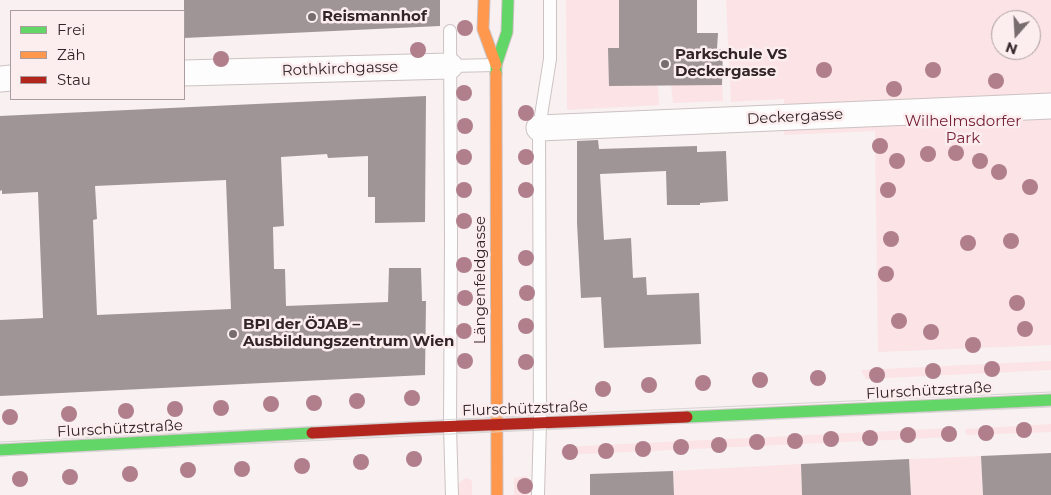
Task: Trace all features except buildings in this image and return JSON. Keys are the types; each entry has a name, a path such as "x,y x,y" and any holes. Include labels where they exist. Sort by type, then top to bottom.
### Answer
{"street":[{"name":"Längenfeldgasse","path":"484,0 483,29 496,65"},
{"name":"Längenfeldgasse","path":"497,495 496,65 507,32 508,0"},
{"name":"Rothkirchgasse","path":"185,73 450,66"},
{"name":"Deckergasse","path":"539,128 1051,106"},
{"name":"Flurschützstraße","path":"0,450 450,427 1051,400"}],"lane":[{"path":"538,495 540,423 539,128 550,59 550,0"},
{"path":"450,31 450,427 452,495"},
{"name":"Rothkirchgasse","path":"450,66 496,65"}],"green space":[{"path":"566,0 619,0 658,85 659,105 567,110"},
{"name":"Wilhelmsdorfer Park","path":"726,0 1051,0 1051,345 878,352 875,131 784,135 784,99 731,102"},
{"path":"671,85 722,85 723,101 673,103"},
{"path":"1051,361 1051,370 866,379 861,370"},
{"path":"1051,424 1051,432 966,435 965,429"},
{"path":"953,428 953,437 561,455 562,447"},
{"path":"981,456 983,495 911,495 909,459"},
{"path":"801,464 802,495 674,495 673,471"},
{"path":"527,476 527,495 514,495 514,478"},
{"path":"465,478 470,479 472,482 472,495 458,495 458,484"}],"tram line":[{"path":"0,442 1051,392"},
{"path":"0,456 1051,407"}],"traffic: fast":[{"path":"496,74 496,65 507,32 508,0"},
{"path":"687,417 1051,400"},
{"path":"0,450 312,433"}],"traffic: slow":[{"path":"484,0 483,29 496,65"},
{"path":"496,74 497,495"}],"traffic: jam":[{"path":"312,433 687,417"}],"place":[{"name":"Reismannhof","path":"312,17"},
{"name":"Parkschule VS Deckergasse","path":"665,64"},
{"name":"BPI der ÖJAB – Ausbildungszentrum Wien","path":"233,334"}]}
